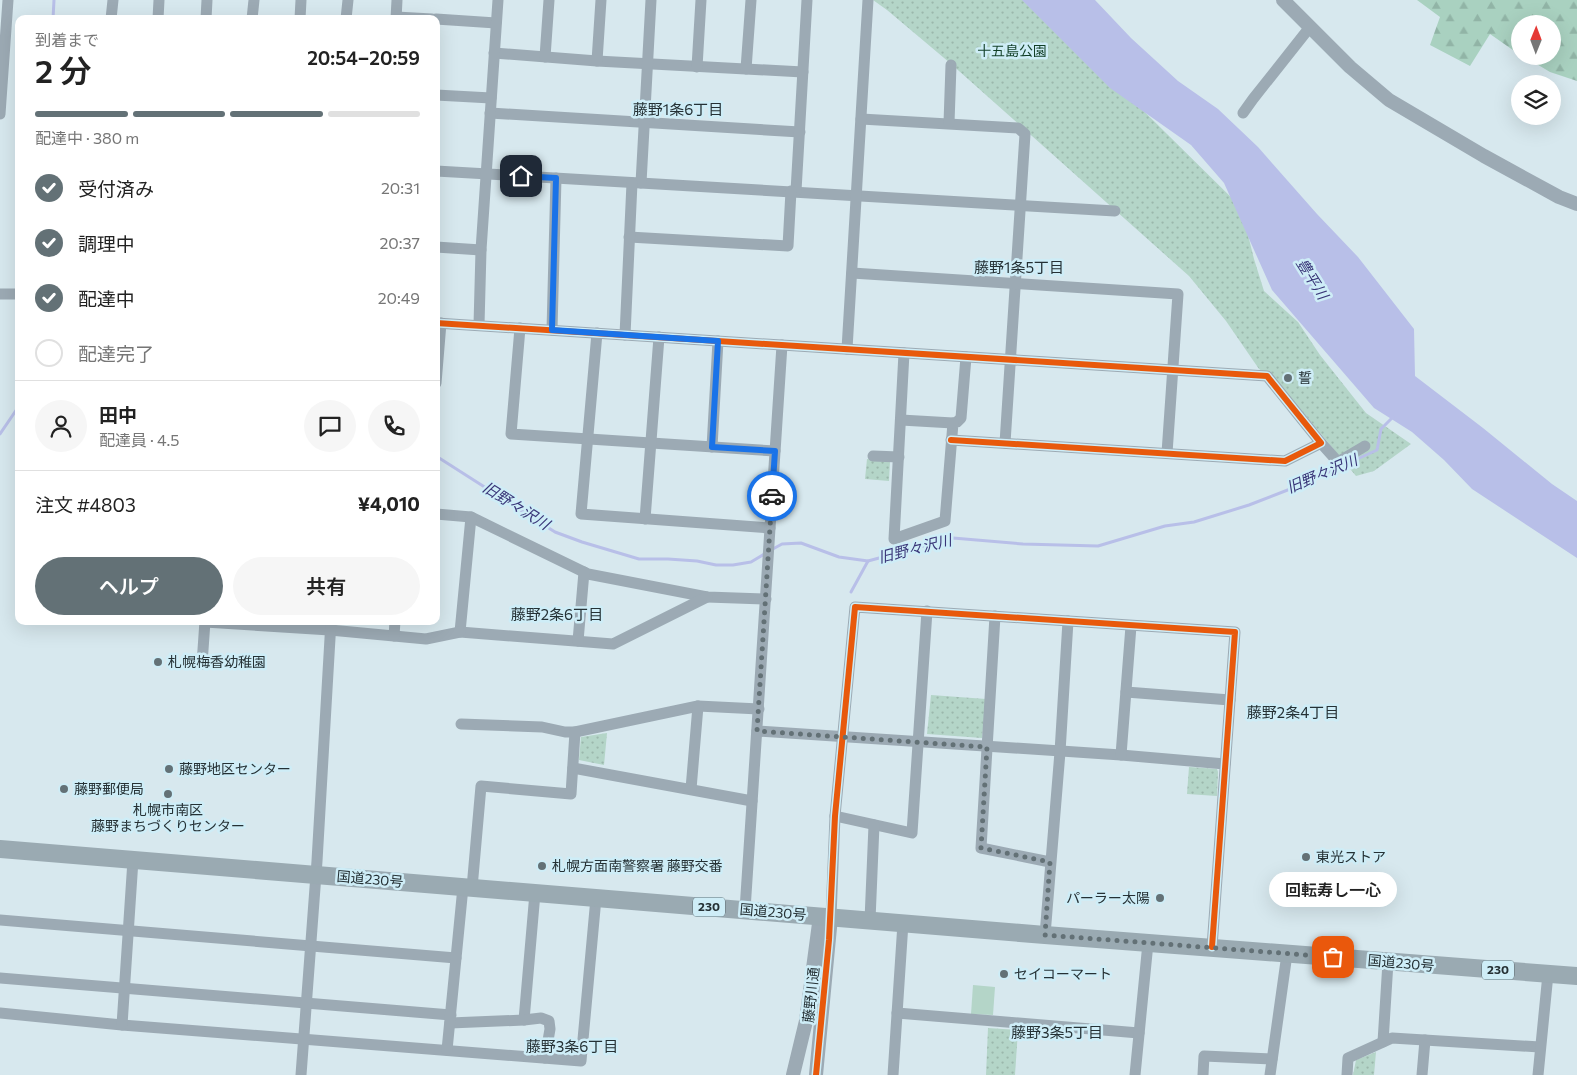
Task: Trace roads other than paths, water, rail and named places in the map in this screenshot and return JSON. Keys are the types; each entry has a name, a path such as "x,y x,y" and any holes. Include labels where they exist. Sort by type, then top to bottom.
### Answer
{"highway":[{"name":"国道230号","path":"0,849 1045,935 1577,976"}],"street":[{"path":"0,114 8,0"},
{"path":"111,15 112,0"},
{"path":"158,15 159,0"},
{"path":"206,15 207,0"},
{"path":"252,15 254,0"},
{"path":"300,15 301,0"},
{"path":"346,15 348,0"},
{"path":"396,15 397,0"},
{"path":"479,325 481,250 498,0"},
{"path":"545,57 549,0"},
{"path":"597,61 601,0"},
{"path":"624,335 629,237 644,124 651,0"},
{"path":"697,66 702,0"},
{"path":"746,69 751,0"},
{"path":"629,237 788,246 800,132 807,0"},
{"path":"847,349 868,0"},
{"path":"1283,0 1350,67 1389,100 1492,161 1559,197 1577,204"},
{"path":"440,19 496,23"},
{"path":"1243,113 1310,27"},
{"path":"494,53 597,61 803,72"},
{"path":"949,124 951,65"},
{"path":"440,95 491,98"},
{"path":"490,113 644,124 800,132"},
{"path":"860,119 1018,128 1025,134 1005,443"},
{"path":"440,171 1115,211"},
{"path":"552,330 556,178"},
{"path":"440,247 481,250"},
{"path":"852,274 1178,294 1168,453"},
{"path":"0,294 15,294"},
{"path":"440,323 1267,376 1338,462 1365,446"},
{"path":"520,328 511,434 775,451"},
{"path":"598,333 581,514 770,528"},
{"path":"645,519 659,337"},
{"path":"712,447 718,341"},
{"path":"745,910 782,346"},
{"path":"904,353 902,420 894,539 945,521 953,423"},
{"path":"902,420 957,422 961,418 966,357"},
{"path":"951,440 1285,461 1321,443"},
{"path":"873,456 899,457"},
{"path":"440,514 471,517 584,572 707,597 766,599"},
{"path":"460,632 471,517"},
{"path":"578,641 584,572"},
{"path":"298,625 330,626 426,639 460,632 613,644 707,597"},
{"path":"826,917 855,607 1235,632 1212,947"},
{"path":"835,816 912,833 927,611"},
{"path":"995,616 981,848 1050,862"},
{"path":"1045,935 1060,752 1068,621"},
{"path":"202,664 205,625"},
{"path":"394,636 395,625"},
{"path":"301,1075 316,874 330,626"},
{"path":"1121,755 1131,626"},
{"path":"1126,692 1230,700"},
{"path":"461,724 542,727 575,732 698,706 759,709"},
{"path":"691,789 698,706"},
{"path":"757,731 1121,755 1225,764"},
{"path":"448,1050 456,958 481,786 571,794 575,732"},
{"path":"573,768 752,801"},
{"path":"870,920 874,825"},
{"path":"122,1025 133,860"},
{"path":"524,1020 536,893"},
{"path":"0,1013 122,1025 581,1061 596,898"},
{"name":"藤野川通","path":"793,1075 826,917"},
{"name":"藤野川通","path":"816,1075 826,917"},
{"path":"0,920 456,958"},
{"path":"893,1075 903,923"},
{"path":"1135,1075 1148,943"},
{"path":"1270,1075 1287,954"},
{"path":"1383,1042 1388,962"},
{"path":"1538,1075 1548,974"},
{"path":"0,978 307,1004 450,1019 524,1020 541,1018 549,1021 550,1029 545,1058"},
{"path":"897,1014 1139,1033"},
{"path":"1347,1075 1348,1058 1392,1038 1540,1047"},
{"path":"1422,1075 1425,1040"},
{"path":"1202,1075 1204,1056 1272,1059"}],"water":[{"name":"豊平川","path":"1022,0 1095,0 1131,38 1178,81 1218,109 1258,147 1358,257 1414,329 1415,376 1552,484 1577,501 1577,558 1472,489 1444,460 1412,432 1374,408 1272,290 1224,183 1191,145 1110,88"}],"waterway":[{"path":"53,15 54,0"},
{"path":"0,434 15,412"},
{"name":"旧野々沢川","path":"771,550 782,544 801,543 839,557 868,561 953,538 1023,544 1098,546 1165,526 1194,522 1249,505 1303,484 1377,450 1381,429 1393,417"},
{"name":"旧野々沢川","path":"440,459 555,532 639,559 668,559 697,561 716,565 733,565 751,562 766,553"},
{"path":"851,592 868,561"}],"place":[{"name":"誓","path":"1288,378"},
{"name":"札幌梅香幼稚園","path":"158,662"},
{"name":"藤野地区センター","path":"169,769"},
{"name":"藤野郵便局","path":"64,789"},
{"name":"札幌市南区 藤野まちづくりセンター","path":"168,794"},
{"name":"東光ストア","path":"1306,857"},
{"name":"札幌方面南警察署 藤野交番","path":"542,866"},
{"name":"パーラー太陽","path":"1160,898"},
{"name":"回転寿し一心","path":"1333,957"},
{"name":"セイコーマート","path":"1004,974"}],"district":[{"name":"藤野1条6丁目","path":"678,110"},
{"name":"藤野1条5丁目","path":"1019,268"},
{"name":"藤野2条6丁目","path":"557,615"},
{"name":"藤野2条4丁目","path":"1293,713"},
{"name":"藤野3条5丁目","path":"1057,1033"},
{"name":"藤野3条6丁目","path":"572,1047"}],"park label":[{"name":"十五島公園","path":"1012,51"}]}
